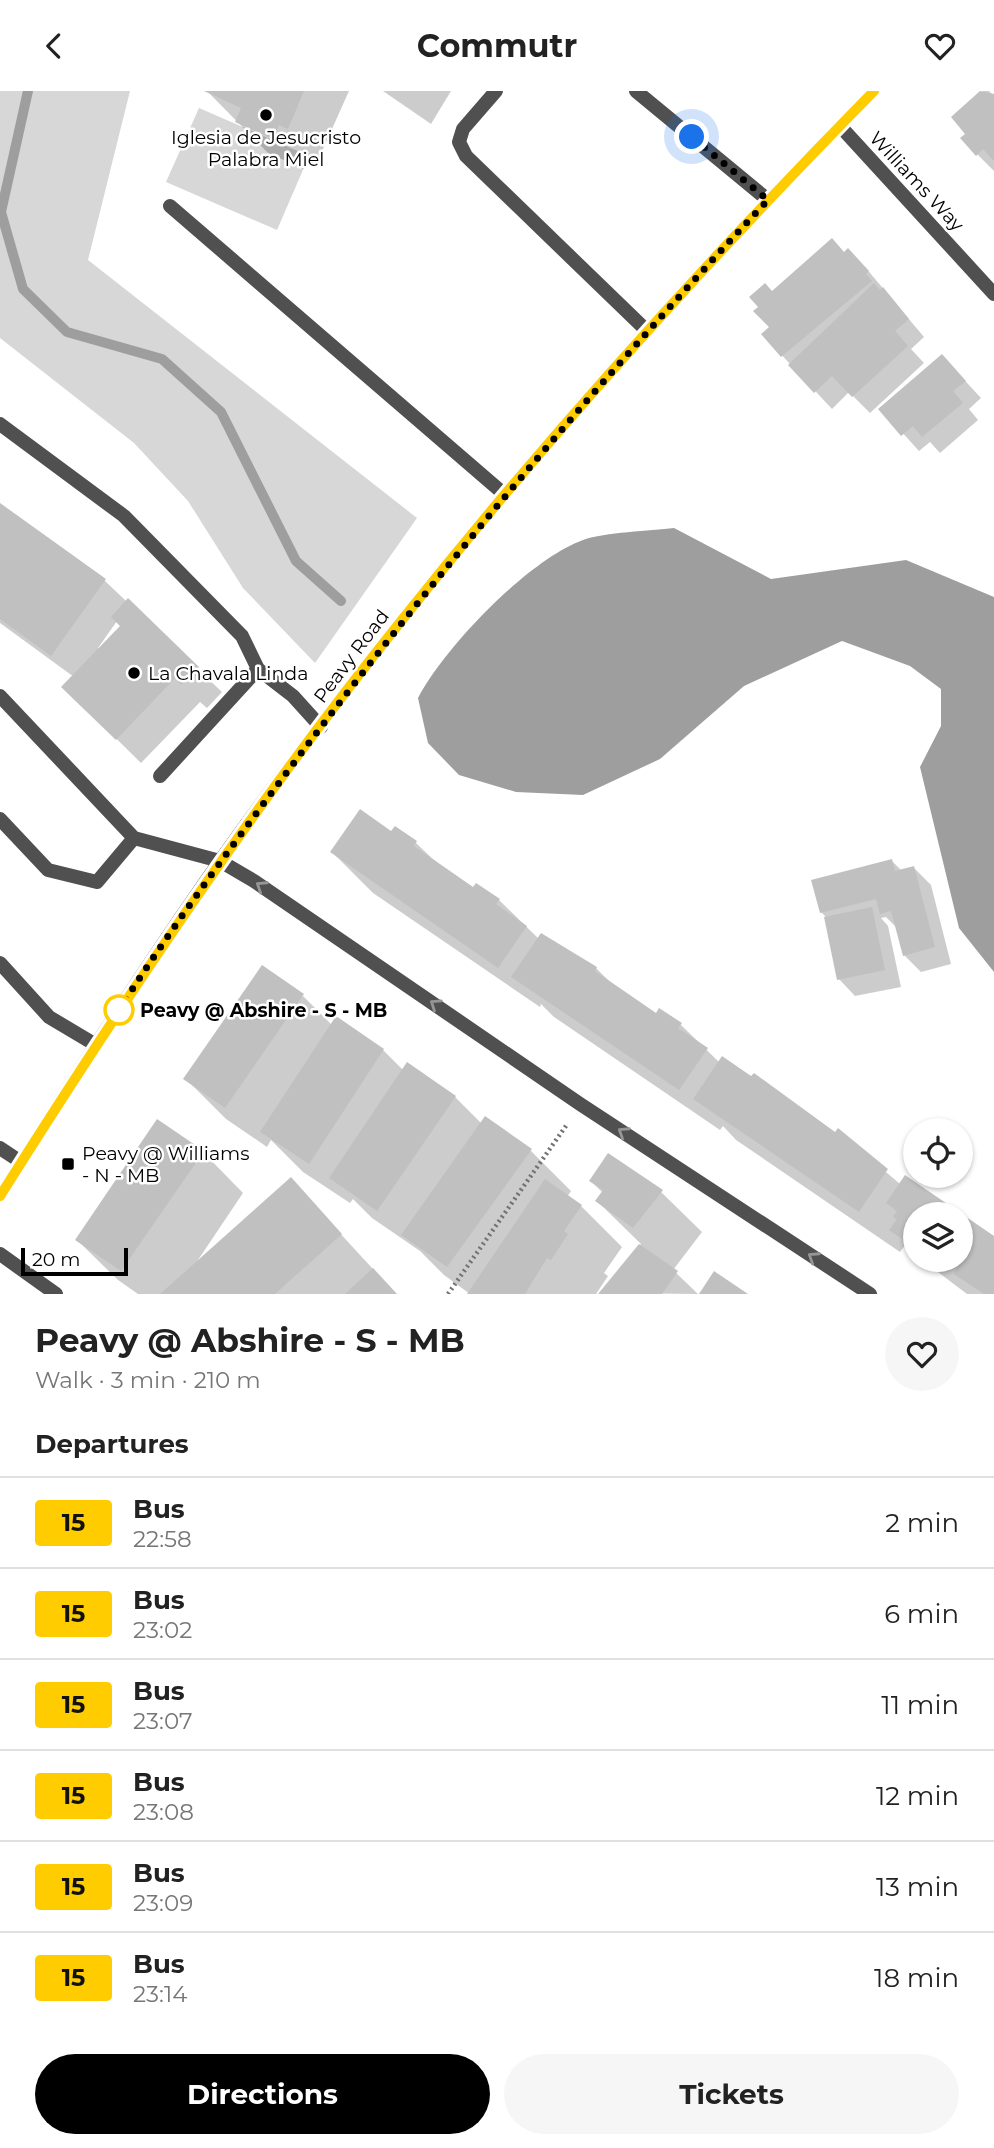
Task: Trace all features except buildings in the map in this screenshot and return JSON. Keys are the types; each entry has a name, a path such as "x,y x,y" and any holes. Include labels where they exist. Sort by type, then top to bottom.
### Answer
{"street":[{"path":"496,91 463,129 459,142 466,156 646,330"},
{"path":"636,91 768,200"},
{"name":"Peavy Road","path":"0,1196 96,1045 220,861 400,622 504,494 646,330 874,91"},
{"name":"Williams Way","path":"840,126 994,294"},
{"path":"170,206 504,494"},
{"path":"0,424 124,516 242,636 258,669 293,696 321,727"},
{"path":"160,776 258,669"},
{"path":"0,696 134,838 220,861 580,1104 870,1294"},
{"path":"0,818 48,870 96,882 134,838"},
{"path":"0,963 49,1017 96,1045"},
{"path":"0,1148 21,1162"},
{"path":"0,1254 56,1294"}],"path":[{"path":"447,1294 580,1104"}],"shaded area":[{"path":"0,91 130,91 88,260 417,518 315,663 243,588 188,501 134,443 0,338"},
{"path":"199,108 309,156 277,230 166,182"},
{"path":"674,528 771,579 906,560 994,597 994,972 959,928 920,767 941,726 941,689 910,666 842,641 744,686 660,759 583,795 516,792 459,775 428,743 418,698 447,655 490,607 514,585 561,550 583,540 615,533"}],"waterway":[{"path":"28,91 1,212 23,289 67,332 162,359 221,412 296,561 341,601"}],"bus line":[{"name":"15","path":"0,1196 156,953 220,861 400,622 504,494 646,330 874,91"}],"place":[{"name":"Iglesia de Jesucristo Palabra Miel","path":"266,115"},
{"name":"La Chavala Linda","path":"134,673"},
{"name":"Peavy @ Abshire - S - MB","path":"119,1010"},
{"name":"Peavy @ Williams - N - MB","path":"68,1164"}],"route":[{"path":"119,1010 220,861 400,622 504,494 646,330 768,200 692,137"}]}
